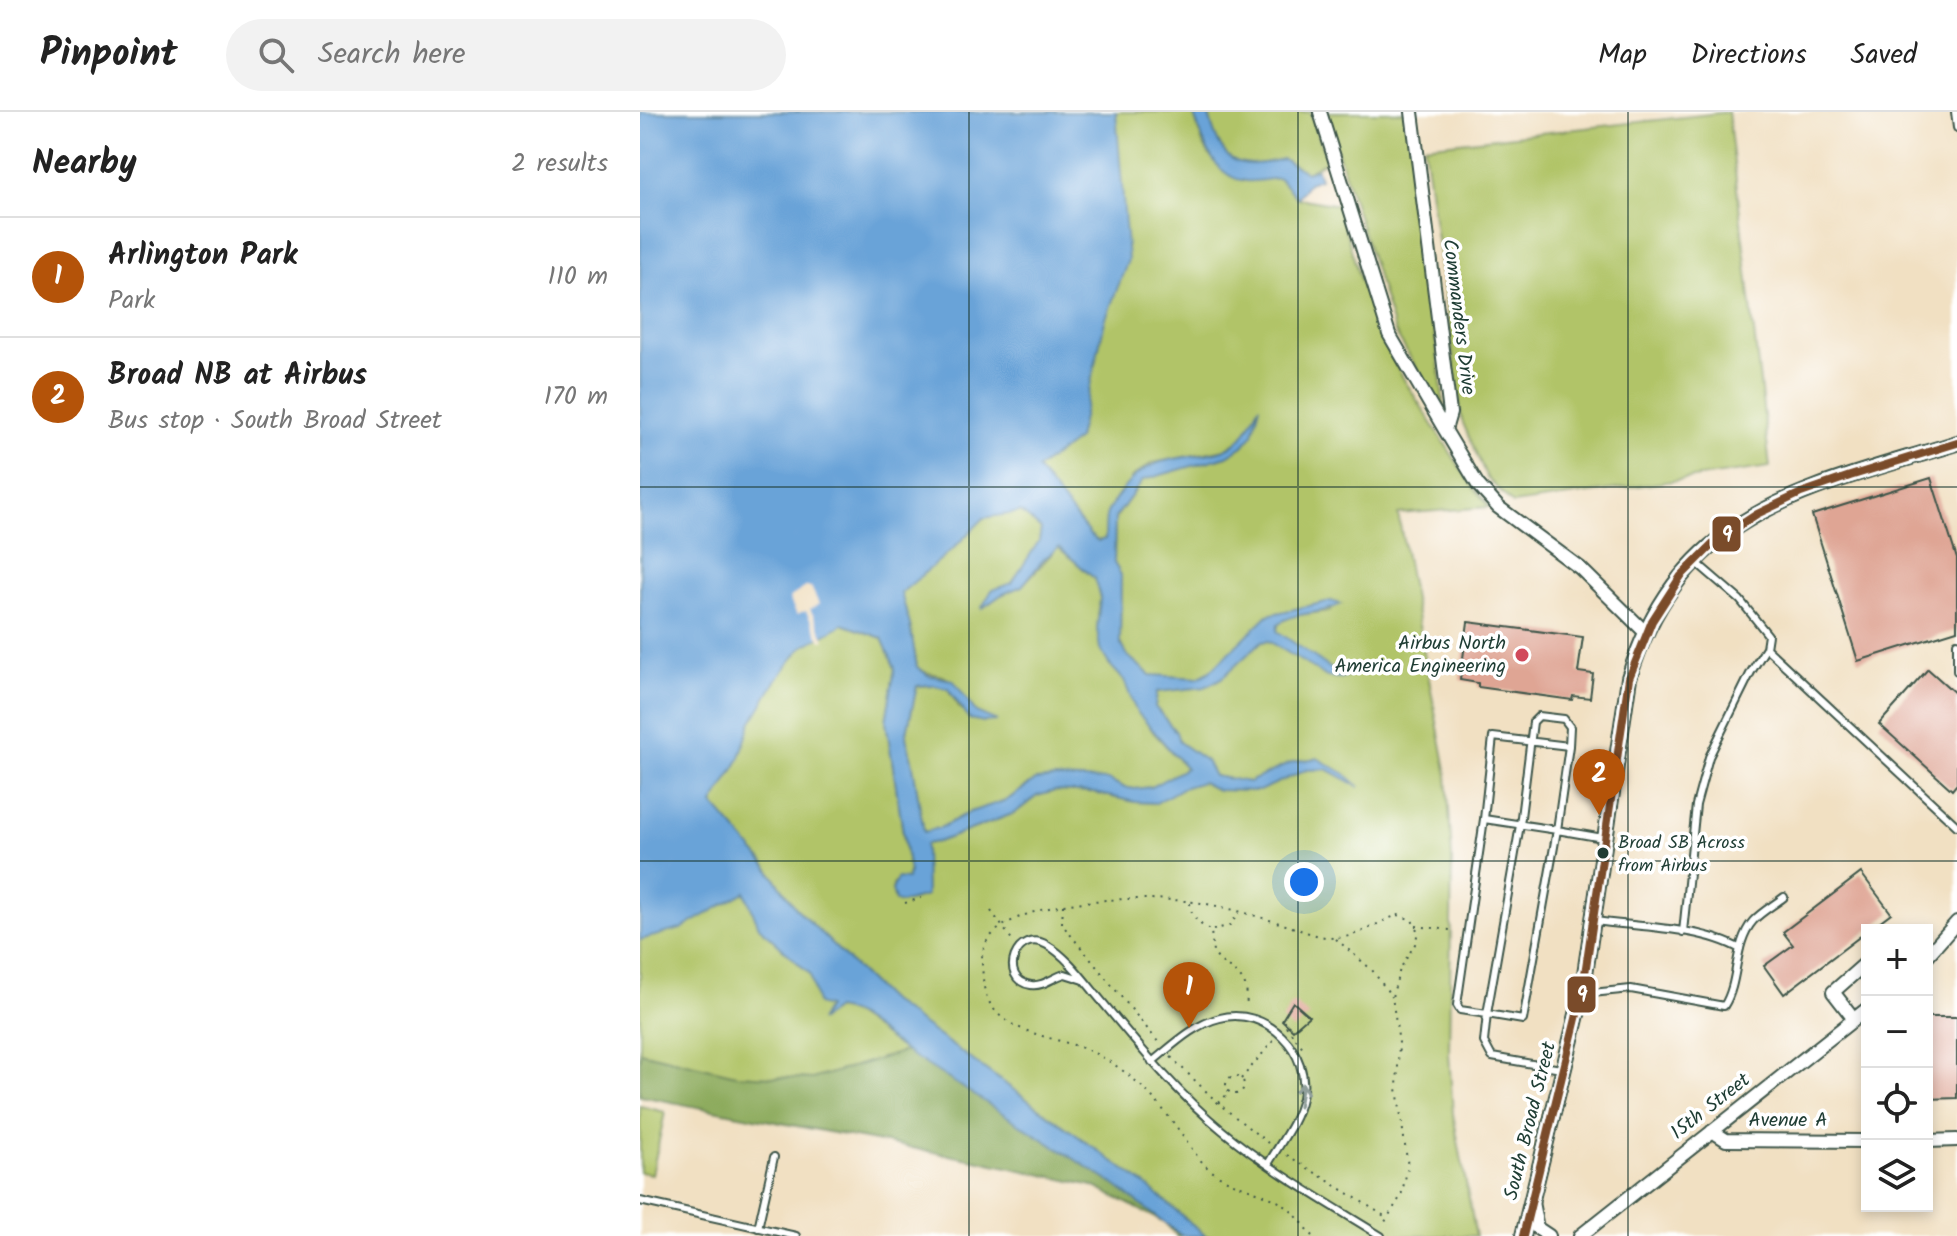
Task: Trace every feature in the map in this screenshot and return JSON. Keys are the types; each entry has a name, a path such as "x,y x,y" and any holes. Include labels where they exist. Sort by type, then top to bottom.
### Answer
{"street":[{"path":"1320,112 1389,334 1478,485 1498,507 1580,568 1646,633"},
{"name":"Commanders Drive","path":"1412,112 1450,413 1445,430"},
{"name":"South Broad Street","path":"1523,1236 1582,994 1624,705 1629,678 1646,633 1673,586 1694,561 1737,525 1781,501 1957,443"},
{"path":"1933,949 1957,922"},
{"path":"1854,1019 1833,992 1861,967"},
{"name":"15th Street","path":"1580,1236 1861,1014"},
{"name":"Avenue A","path":"1712,1131 1726,1140 1861,1141"},
{"path":"1933,1141 1957,1140"},
{"path":"1532,1200 1537,1228 1549,1236"},
{"path":"1567,1236 1594,1225"}],"lane":[{"path":"1955,112 1957,128"},
{"path":"1683,932 1696,805 1709,757 1766,648 1768,635 1740,600 1694,561"},
{"path":"1957,643 1957,671"},
{"path":"1766,648 1957,826"},
{"path":"1565,1070 1492,1057 1484,1042 1487,1014 1520,825 1531,741 1533,722 1539,716 1564,719 1570,727 1569,746 1523,1020 1487,1014 1460,1010 1457,1005 1493,737 1531,741 1569,746"},
{"path":"1484,819 1606,839"},
{"path":"1582,994 1631,989 1724,1006 1730,996 1740,949 1752,922 1784,897"},
{"path":"1594,921 1683,932 1729,943 1740,949"},
{"path":"1084,980 1065,974 1042,985 1025,984 1015,974 1012,965 1018,948 1031,941 1046,944 1084,980 1152,1062 1201,1113 1268,1164 1381,1236"},
{"path":"1152,1062 1196,1029 1223,1017 1253,1018 1280,1033 1299,1060 1304,1084 1299,1110 1268,1164"},
{"path":"758,1228 774,1157"},
{"path":"640,1201 796,1236"}],"path":[{"path":"905,903 921,898"},
{"path":"1190,902 1192,914 1211,930 1230,925 1240,911"},
{"path":"1063,905 1062,923 1065,928 1166,1051 1219,1104 1255,1135 1277,1148"},
{"path":"991,911 1018,948"},
{"path":"1416,926 1450,930"},
{"path":"1211,930 1213,953 1245,982 1248,995 1246,1008"},
{"path":"1336,938 1339,944 1372,970 1392,997"},
{"path":"1241,1079 1236,1076 1228,1079 1226,1087 1229,1092 1234,1094 1242,1090 1241,1079 1286,1026 1308,1058"},
{"path":"1219,1104 1229,1092"},
{"path":"1290,1147 1287,1155 1387,1218"}],"green space":[{"path":"947,112 1193,112 1203,144 1211,157 1243,181 1279,178 1297,198 1338,205 1364,293 1369,296 1386,346 1472,486 1490,507 1398,514 1447,775 1452,859 1449,1053 1453,1114 1476,1236 1206,1236 1146,1185 886,998 796,908 766,865 713,804 759,927 810,974 827,1007 820,1020 835,1009 850,1012 905,1051 812,1079 736,1075 640,1052 640,497","holes":["1259,409 1243,446 1227,456 1143,480 1115,519 1114,563 1121,575 1120,642 1128,656 1150,675 1198,678 1209,672 1268,615 1331,601 1330,611 1289,616 1278,624 1277,631 1333,671 1352,669 1327,677 1269,641 1261,642 1222,678 1205,687 1157,692 1155,707 1176,732 1179,742 1206,761 1214,776 1249,782 1293,762 1317,758 1356,784 1327,769 1306,770 1259,791 1217,790 1202,782 1182,788 1155,803 1094,793 1055,791 1037,796 1015,813 938,842 924,844 926,896 900,903 895,900 892,890 894,882 907,880 909,872 886,721 895,668 882,638 845,625 910,625 917,667 953,682 976,712 959,708 948,689 917,686 906,737 924,833 970,812 1007,800 1029,784 1109,780 1123,787 1151,787 1186,768 1153,732 1124,680 1109,664 1097,629 1100,598 1095,579 1058,547 1022,586 1001,595 983,608 992,590 1012,583 1039,541 1041,529 1021,512 1037,469 1098,541 1105,539 1132,477 1152,463 1225,449 1242,438"]},
{"path":"1208,112 1310,112 1327,161 1306,172 1283,159 1252,164 1240,162 1224,151"},
{"path":"1325,112 1407,112 1444,406 1439,406 1395,332"},
{"path":"1728,112 1770,467 1513,504 1487,478 1462,421 1424,146"},
{"path":"905,1051 1112,1183 1138,1193 1187,1236 1177,1236 1164,1222 1093,1186 980,1161 640,1096 640,1052 736,1075 812,1079"},
{"path":"640,1106 665,1112 652,1174 640,1172"}],"water":[{"path":"640,112 1116,112 1128,260 1105,321 1078,439 1037,469 1090,535 1098,541 1105,539 1107,512 1137,475 1152,465 1168,460 1229,447 1244,435 1260,405 1253,434 1243,446 1227,456 1143,480 1115,518 1114,563 1121,575 1120,642 1128,656 1150,675 1198,678 1209,672 1268,615 1331,601 1341,604 1285,620 1278,624 1277,631 1333,670 1352,669 1355,673 1341,678 1327,677 1269,641 1261,642 1222,678 1205,687 1157,692 1155,707 1176,732 1179,742 1206,761 1214,776 1249,782 1293,762 1317,758 1360,787 1327,769 1306,770 1259,791 1217,790 1202,782 1182,788 1156,803 1094,793 1055,791 1037,796 1015,813 925,844 926,896 900,903 895,901 892,890 897,878 907,879 909,872 886,721 895,668 882,638 843,624 801,648 777,679 751,723 739,760 713,804 766,865 796,908 886,998 1146,1185 1206,1236 1182,1236 1112,1183 905,1051 850,1012 835,1009 819,1021 827,1007 817,1004 810,974 759,927 745,892 681,929 640,940","holes":["1021,512 1041,529 1039,541 1012,583 992,590 981,609 1001,595 1022,586 1044,559 1059,547 1095,579 1100,598 1097,629 1100,649 1124,680 1136,711 1186,768 1151,787 1135,789 1109,780 1036,780 1007,800 924,832 906,737 917,686 948,689 969,719 997,721 976,712 953,680 928,675 917,667 901,593 984,518"]},
{"path":"1193,112 1208,112 1218,141 1231,158 1252,164 1283,159 1306,172 1317,169 1320,179 1308,183 1297,198 1279,178 1250,181 1225,173 1210,155"}],"pier":[{"path":"811,587 819,604 810,609 825,639 821,641 806,611 797,615 789,598"}],"building":[{"path":"1931,478 1957,559 1957,630 1858,661 1812,515"},
{"name":"Airbus North America Engineering","path":"1468,622 1583,637 1578,672 1593,674 1590,698 1573,696 1572,700 1478,687 1478,683 1460,680"},
{"path":"1928,669 1957,695 1957,784 1952,790 1879,724"},
{"path":"1861,873 1891,913 1876,924 1861,924 1861,936 1784,994 1764,966 1793,945 1783,932"},
{"path":"1293,1002 1309,1016 1293,1030 1282,1020"},
{"path":"1933,1017 1957,1017 1957,1098 1933,1099"}],"transit line":[{"name":"9","path":"1523,1236 1582,994 1629,678 1652,621 1681,576 1716,541 1757,514 1801,493 1957,443"}],"place":[{"name":"Airbus North America Engineering","path":"1522,655"},
{"name":"Broad NB at Airbus","path":"1599,815"},
{"name":"Broad SB Across from Airbus","path":"1603,853"},
{"name":"Arlington Park","path":"1189,1028"}]}
